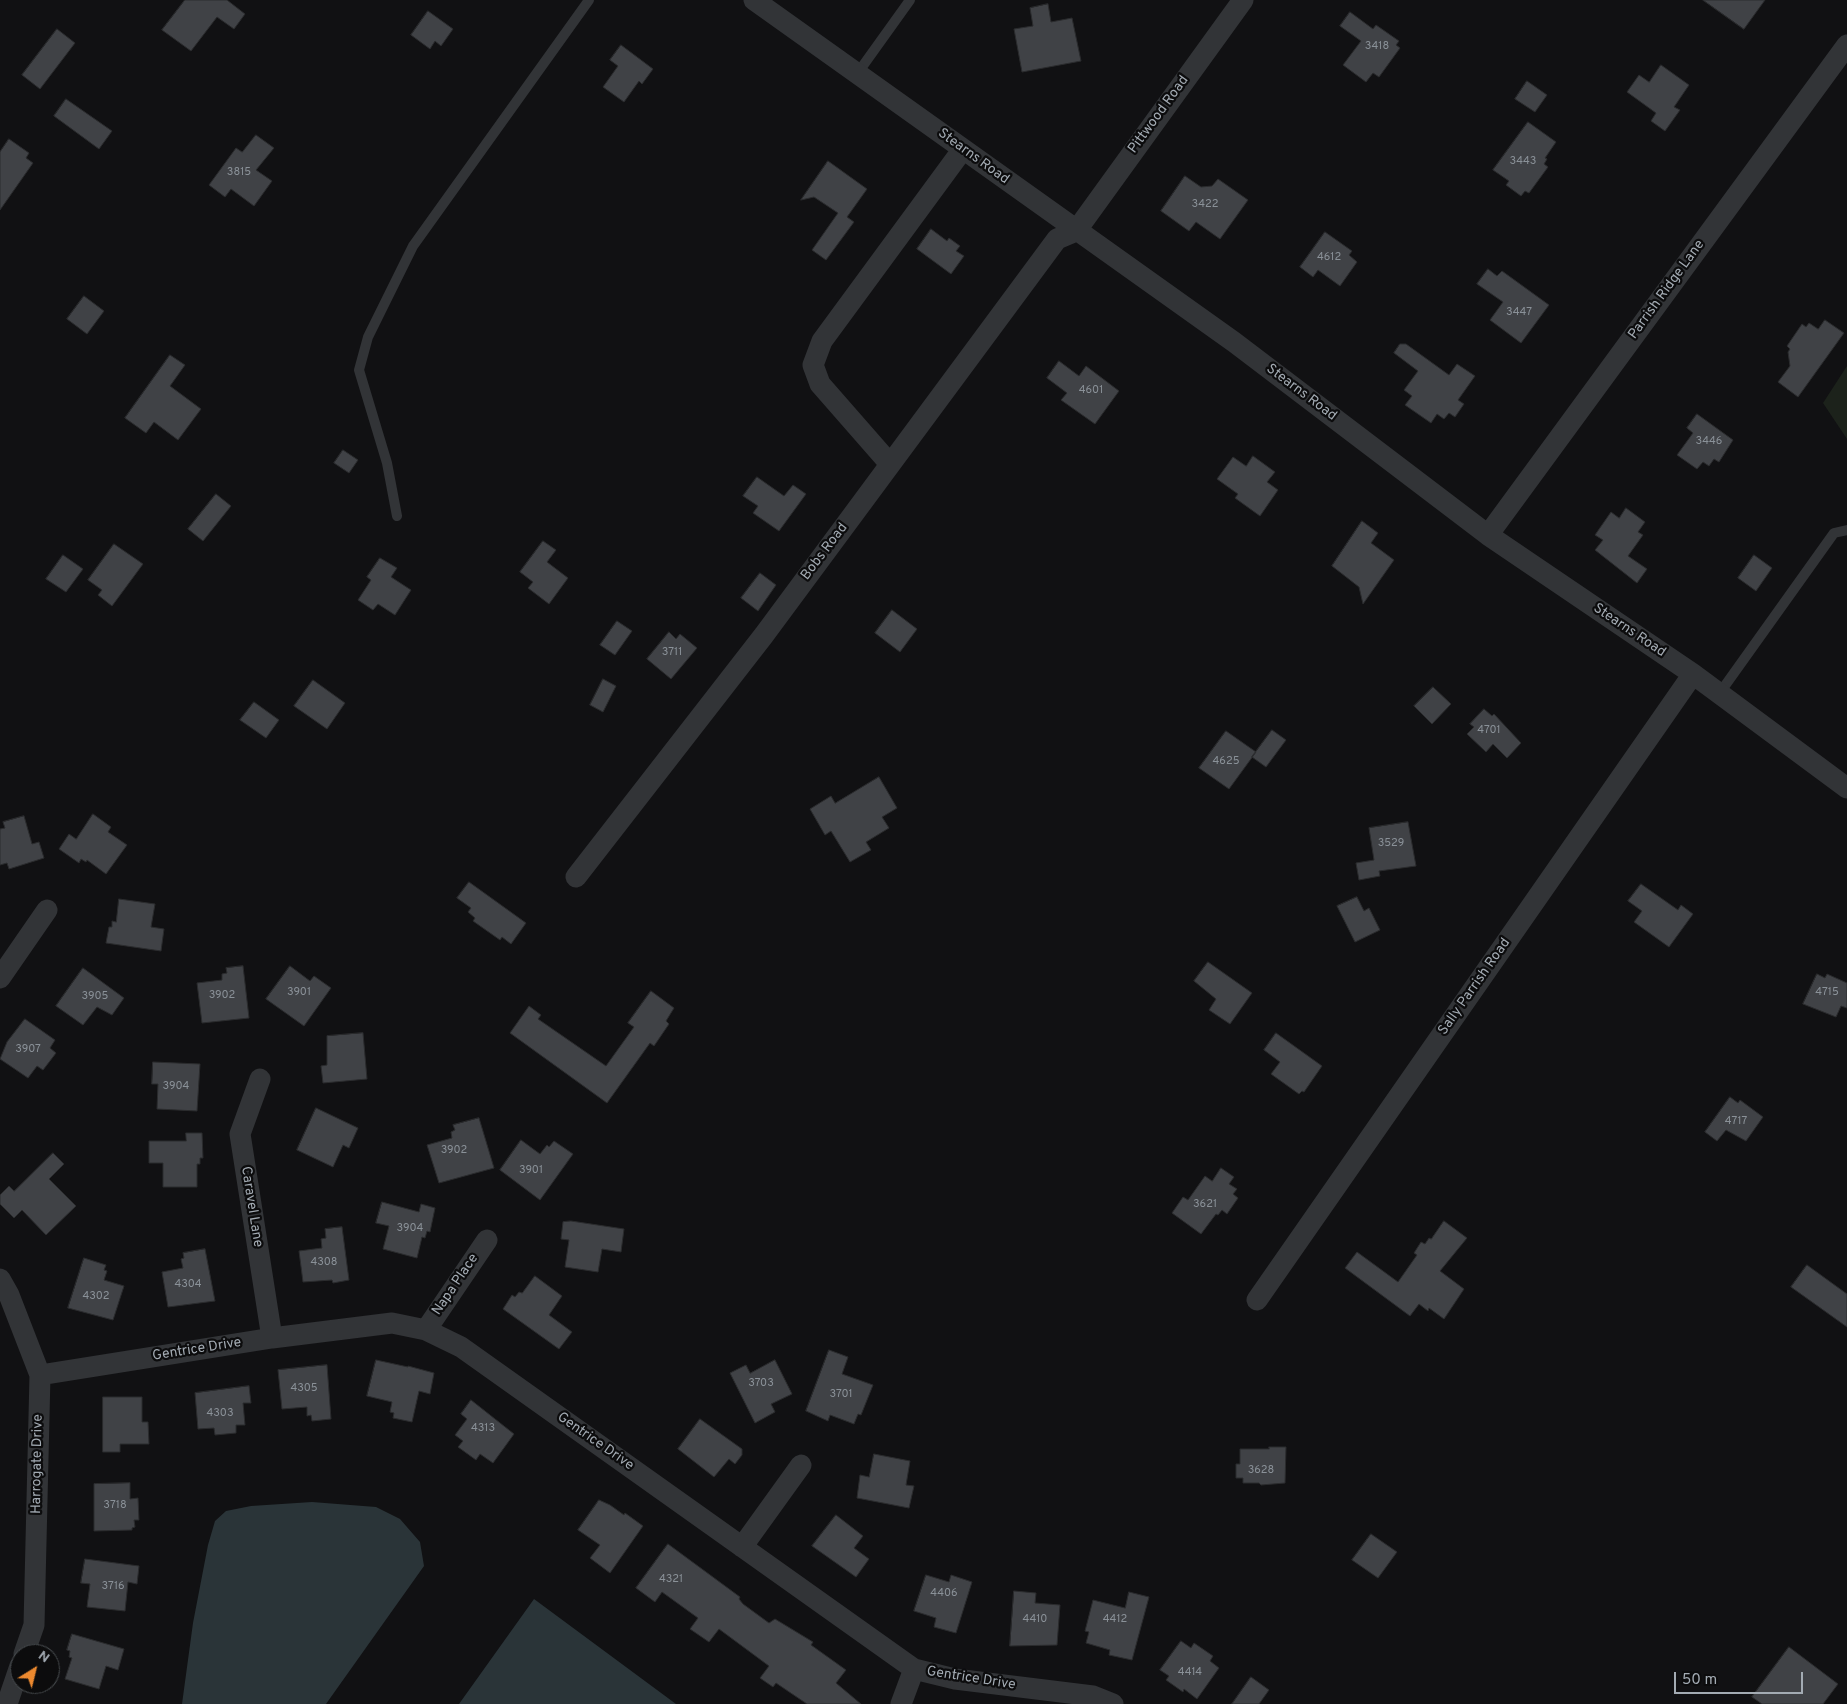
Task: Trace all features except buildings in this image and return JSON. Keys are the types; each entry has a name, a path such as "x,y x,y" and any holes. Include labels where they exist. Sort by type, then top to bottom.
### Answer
{"street":[{"name":"Stearns Road","path":"754,0 1234,342 1488,535 1693,674 1847,788"},
{"name":"Pittwood Road","path":"1076,231 1243,0"},
{"name":"Parrish Ridge Lane","path":"1488,535 1847,45"},
{"path":"890,464 820,384 813,365 822,341 963,150"},
{"name":"Bobs Road","path":"576,877 764,635 1057,239 1076,231"},
{"name":"Sally Parrish Road","path":"1257,1300 1693,674"},
{"path":"0,978 47,910"},
{"name":"Caravel Lane","path":"260,1079 240,1134 272,1338"},
{"name":"Napa Place","path":"426,1330 487,1240"},
{"name":"Harrogate Drive","path":"0,1279 9,1295 40,1375 34,1625 27,1644"},
{"name":"Gentrice Drive","path":"40,1375 272,1338 392,1322 426,1330 461,1347 914,1669 955,1679 1093,1696 1113,1704"},
{"path":"742,1547 801,1465"},
{"path":"901,1704 914,1669"}],"lane":[{"path":"397,516 387,462 359,370 368,337 413,246 589,0"},
{"path":"857,74 910,0"},
{"path":"1719,694 1834,532 1847,530"}],"shaded area":[{"path":"1847,366 1847,439 1823,403"},
{"path":"312,1502 376,1507 400,1519 420,1542 424,1566 326,1704 182,1704 193,1623 208,1545 215,1521 226,1511 251,1506"},
{"path":"534,1599 676,1704 459,1704"}]}
